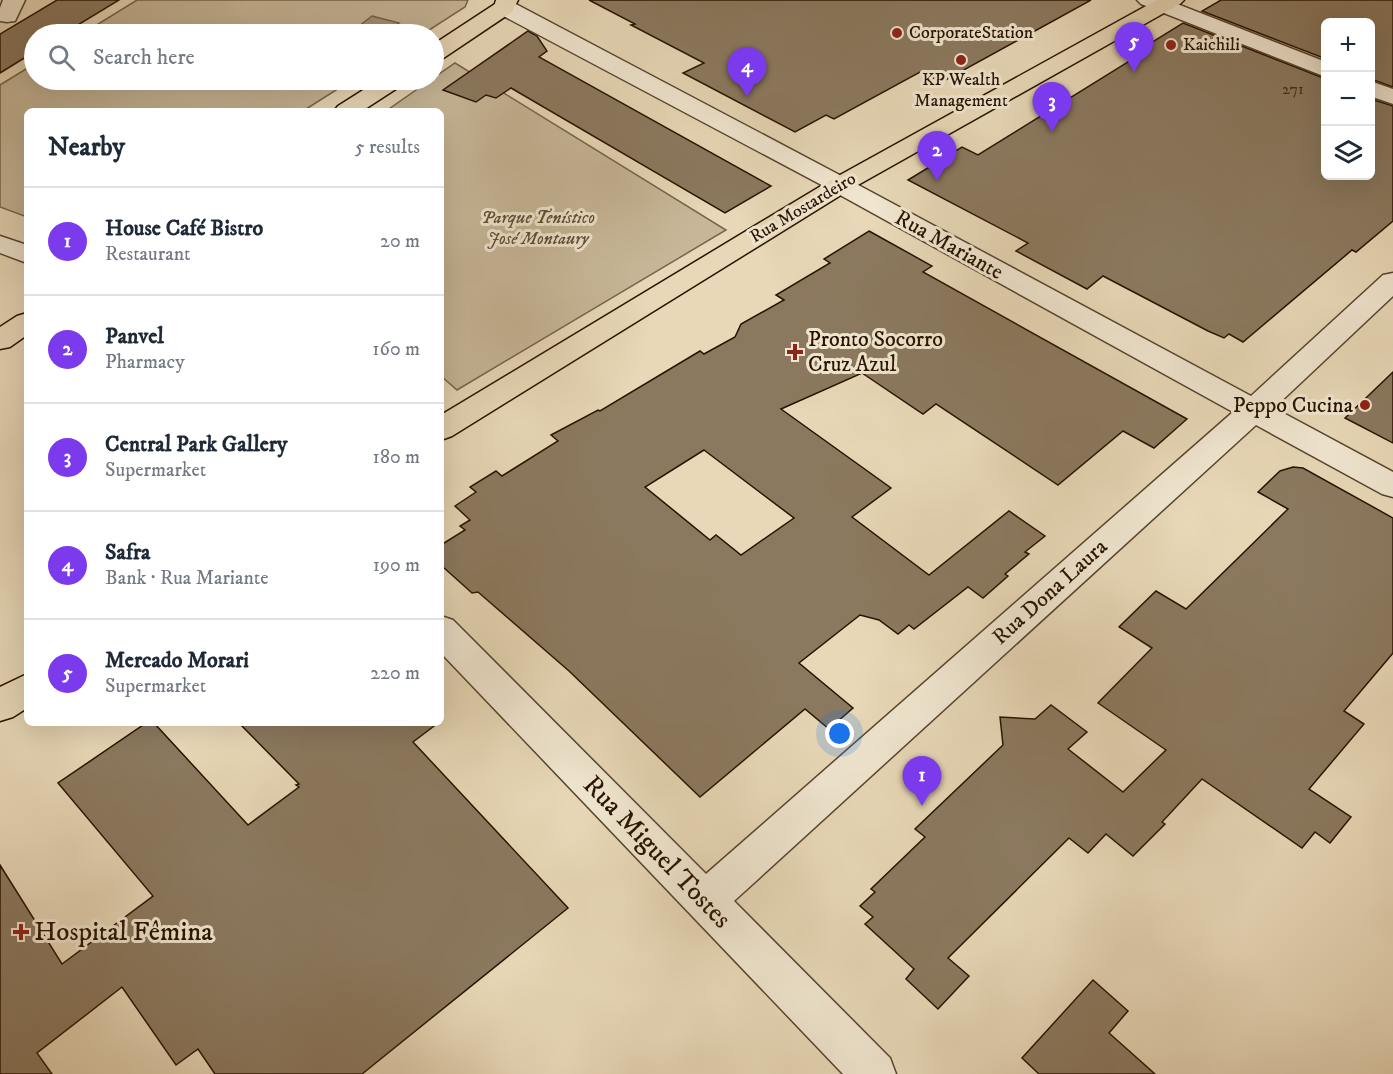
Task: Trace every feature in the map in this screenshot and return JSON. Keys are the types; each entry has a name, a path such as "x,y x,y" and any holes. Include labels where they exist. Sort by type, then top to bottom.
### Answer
{"main road":[{"name":"Rua Mostardeiro","path":"444,427 840,185 1162,2"},
{"path":"444,47 506,4"},
{"path":"351,108 379,90"},
{"path":"0,339 24,324"},
{"path":"0,706 24,691"}],"street":[{"path":"1162,2 1321,68"},
{"name":"Rua Mariante","path":"506,4 1393,486"},
{"path":"1375,90 1393,97"},
{"path":"0,244 24,254"},
{"name":"Rua Dona Laura","path":"705,901 1253,411 1393,281"},
{"name":"Rua Miguel Tostes","path":"444,633 873,1074"}],"green space":[{"path":"137,0 468,0 465,7 439,24 98,24"},
{"name":"Parque Tenístico José Montaury","path":"455,63 726,230 457,390 444,379 444,108 390,108 416,90 444,90 444,71"},
{"path":"24,70 24,90 336,90 308,108 24,108 24,216 0,207 0,85"}],"shaded area":[{"path":"372,16 399,23 398,24 362,24"}],"building":[{"path":"57,0 119,0 79,24 24,24 24,58 0,73 0,34"},
{"path":"589,0 1091,0 942,82 920,72 834,119 826,115 795,132 683,73 704,63"},
{"path":"1221,0 1393,0 1393,87 1375,80 1375,18 1321,18 1321,57 1202,11"},
{"path":"1183,23 1321,77 1321,180 1375,180 1375,100 1393,106 1393,221 1356,252 1352,250 1243,342 1229,334 1224,338 1208,331 1103,276 1087,289 1016,251 1028,243 908,180 962,147 978,155 1141,54 1136,52"},
{"path":"528,31 537,36 547,51 539,57 771,186 725,213 511,88 496,98 486,95 476,102 444,89"},
{"path":"869,231 932,266 923,272 1187,419 1154,448 1123,431 1058,485 936,404 923,414 862,373 781,409 891,488 852,517 929,575 1009,511 1045,536 1025,552 1029,554 1005,574 1008,576 983,598 968,587 914,629 909,625 898,634 879,620 860,615 799,663 853,708 829,729 805,709 700,797 569,671 478,592 472,593 444,568 444,543 465,530 460,526 470,520 455,506 476,492 470,487 496,471 502,476 558,441 551,435 600,411 700,351 704,354 735,337 741,324 784,300 776,295 830,263 824,259","holes":["704,450 794,518 741,555 716,535 710,540 645,487"]},
{"path":"1393,372 1393,443 1345,418"},
{"path":"1293,467 1303,468 1393,518 1393,653 1344,711 1364,724 1309,789 1351,817 1330,843 1315,832 1302,848 1202,779 1162,822 1165,824 1133,856 1106,834 1088,853 1069,838 948,958 969,976 938,1009 906,979 914,969 865,924 873,917 860,906 875,892 871,889 925,837 915,829 1003,745 1000,717 1035,719 1051,705 1087,732 1068,749 1123,792 1166,750 1098,703 1152,648 1119,627 1156,591 1186,609 1288,509 1258,492 1280,471"},
{"path":"142,726 157,726 248,825 299,787 296,785 299,784 242,726 434,726 413,742 568,908 362,1074 215,1074 198,1049 176,1065 122,987 37,1053 52,1074 0,1074 0,865 62,964 153,896 58,783"},
{"path":"1093,980 1128,1011 1109,1033 1155,1074 1039,1074 1022,1058"}],"place":[{"name":"CorporateStation","path":"897,33"},
{"name":"Kaichili","path":"1171,45"},
{"name":"KP Wealth Management","path":"961,60"},
{"name":"Mercado Morari","path":"1134,72"},
{"name":"Safra","path":"747,97"},
{"name":"Central Park Gallery","path":"1052,132"},
{"name":"Panvel","path":"937,181"},
{"name":"Pronto Socorro Cruz Azul","path":"795,352"},
{"name":"Peppo Cucina","path":"1365,405"},
{"name":"House Café Bistro","path":"922,806"},
{"name":"Hospital Fêmina","path":"21,932"}]}
